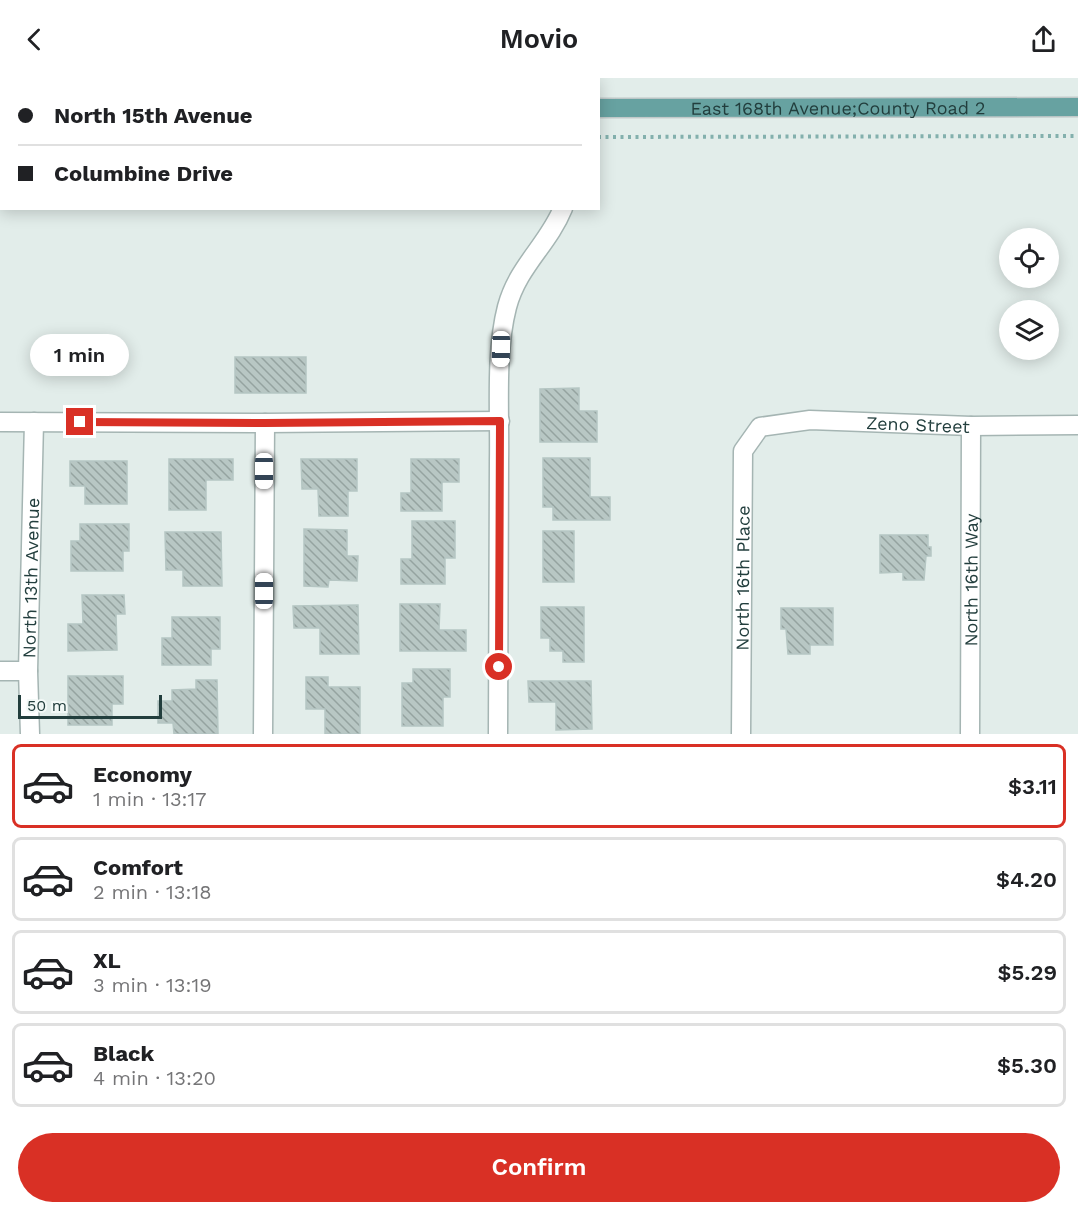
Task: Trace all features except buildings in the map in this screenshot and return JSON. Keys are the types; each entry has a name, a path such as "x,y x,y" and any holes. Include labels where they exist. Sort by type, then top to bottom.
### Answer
{"main road":[{"name":"East 168th Avenue;County Road 2","path":"600,108 1078,106"}],"street":[{"path":"498,734 501,349 507,306 522,271 550,232 562,210"},
{"name":"Zeno Street","path":"760,427 810,420 971,426 1078,425"},
{"path":"0,422 500,421"},
{"name":"North 13th Avenue","path":"30,734 28,671 34,422"},
{"path":"263,734 265,423"},
{"name":"North 16th Way","path":"970,734 971,426"},
{"name":"North 16th Place","path":"741,734 742,451 760,427"},
{"path":"0,671 28,671"}],"path":[{"path":"600,137 1078,136"}],"route":[{"path":"80,422 500,421 499,667"}]}
